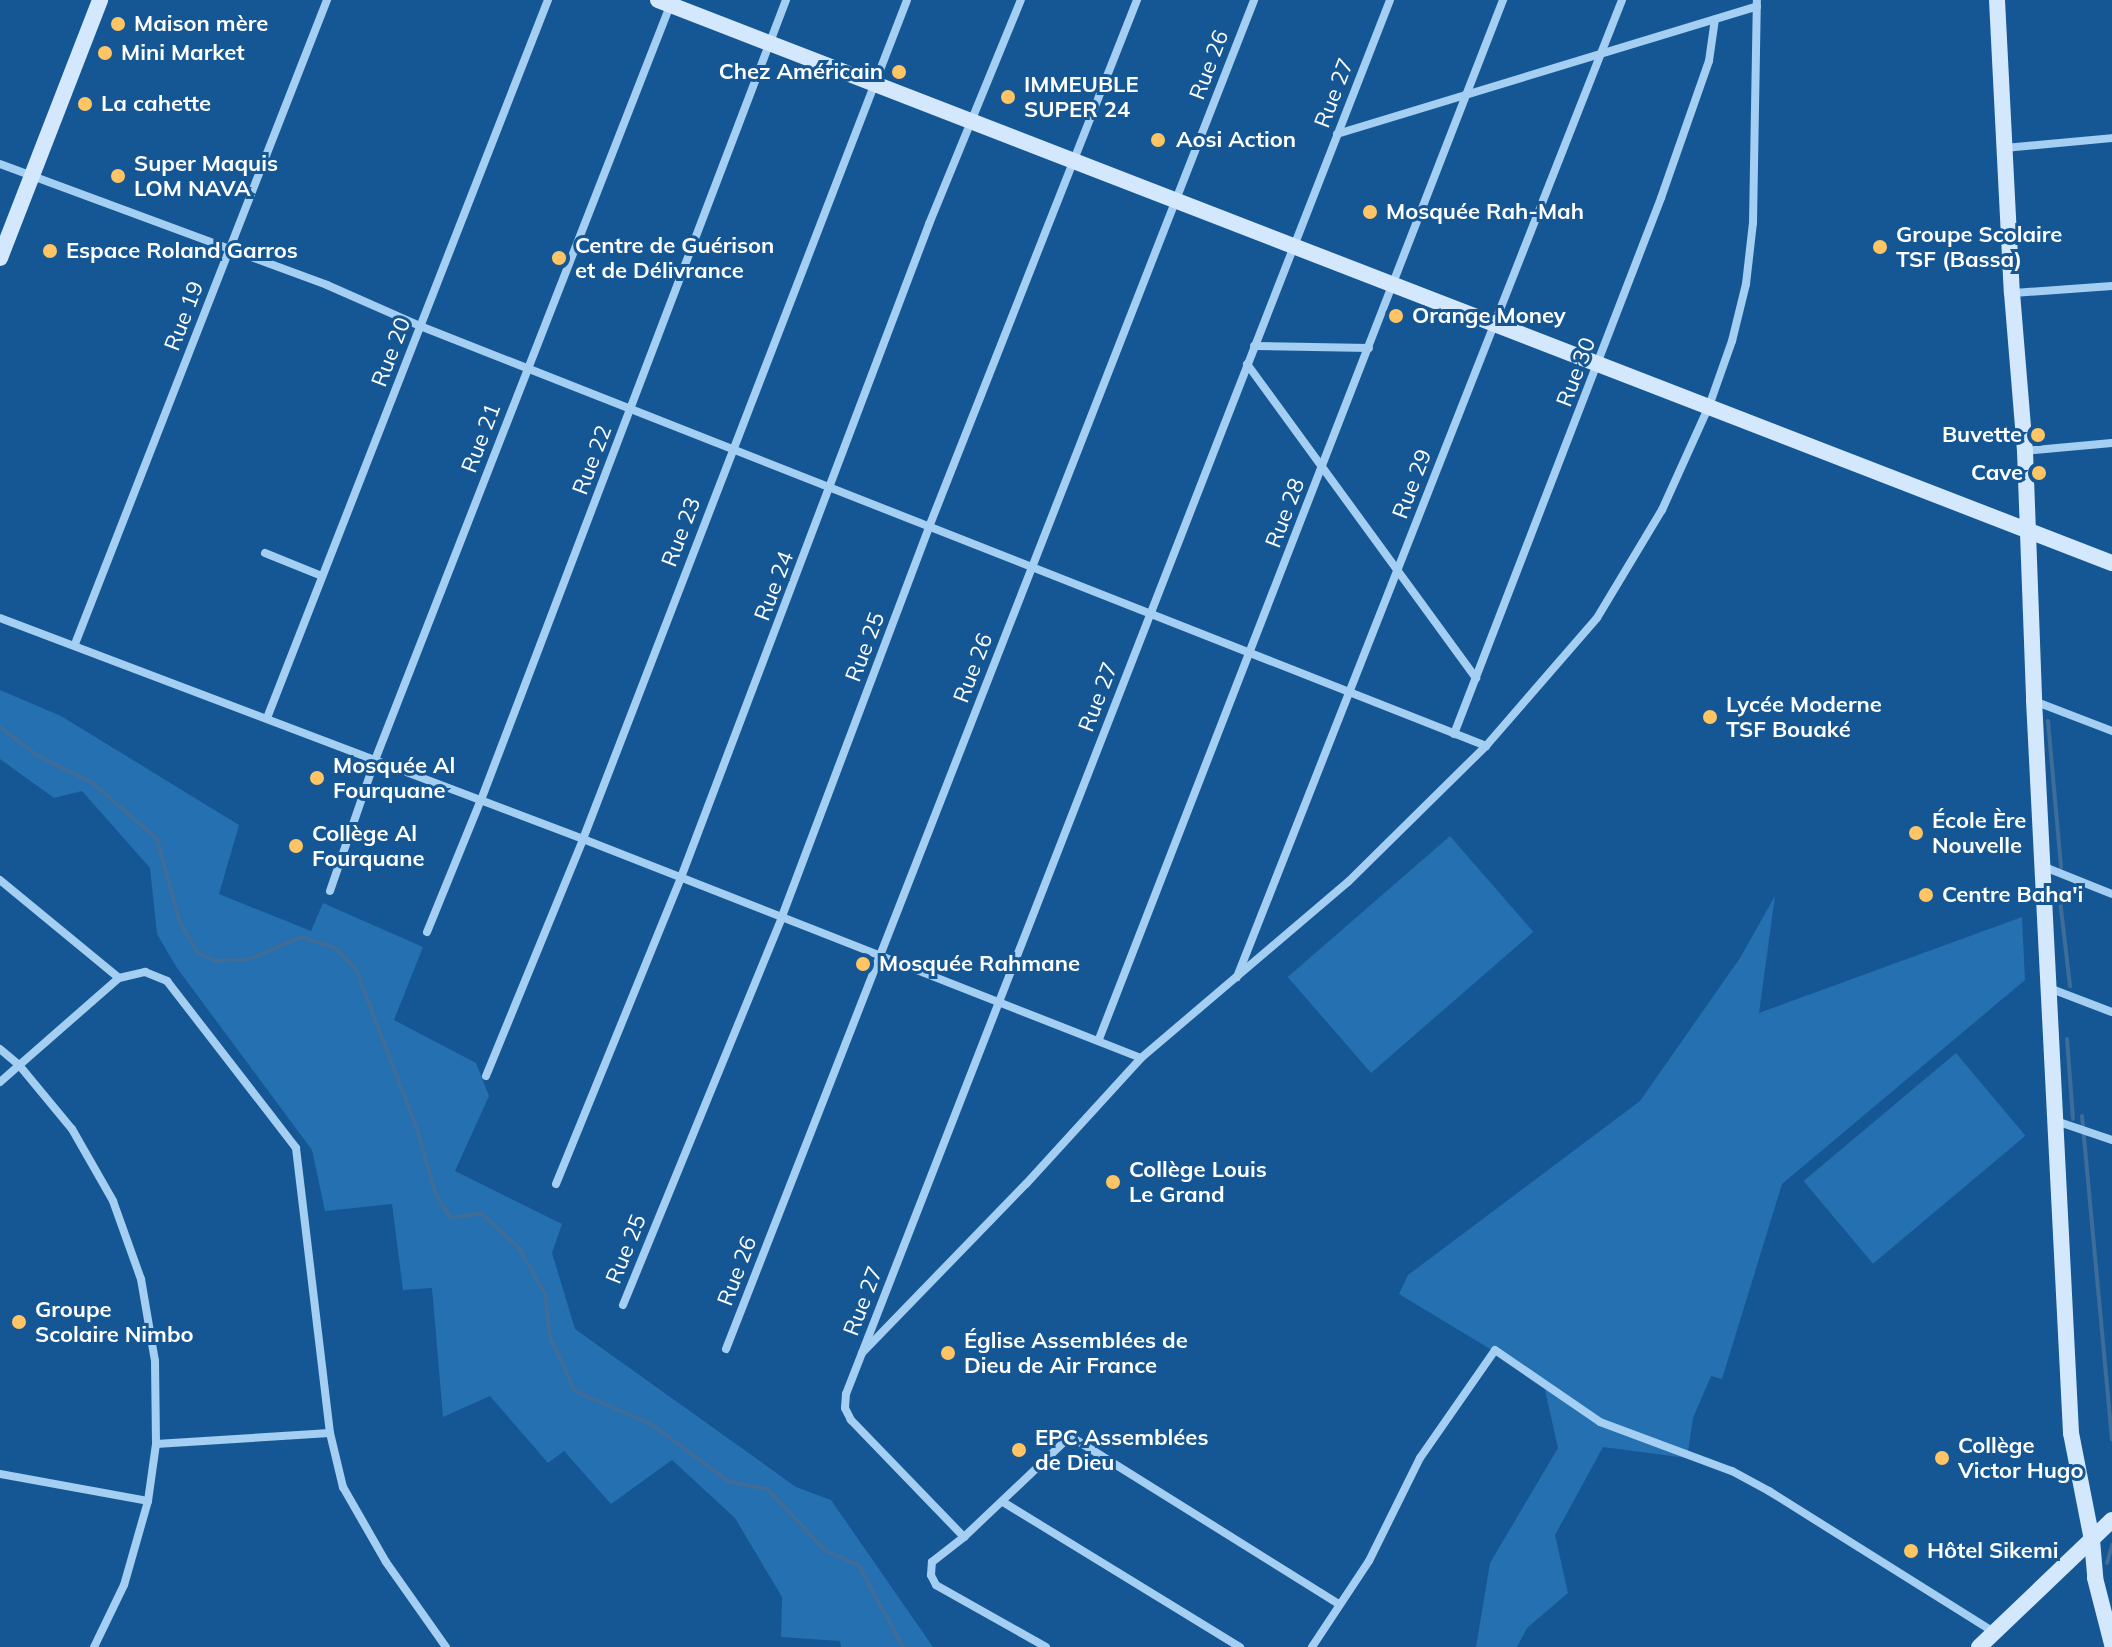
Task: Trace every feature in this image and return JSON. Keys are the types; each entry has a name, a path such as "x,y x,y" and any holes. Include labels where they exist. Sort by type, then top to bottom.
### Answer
{"main road":[{"path":"0,258 100,0"},
{"path":"1997,0 2012,293 2025,451 2034,700 2071,1433 2092,1540 2095,1578 2112,1644"},
{"path":"667,2 2112,563"},
{"path":"1979,1647 2112,1520"},
{"path":"2095,1578 2112,1600"}],"street":[{"name":"Rue 19","path":"75,644 327,0"},
{"name":"Rue 20","path":"267,718 548,0"},
{"name":"Rue 22","path":"427,932 481,800 786,0"},
{"name":"Rue 23","path":"486,1076 583,839 907,0"},
{"name":"Rue 24","path":"556,1184 680,880 923,239 1021,0"},
{"name":"Rue 25","path":"623,1305 781,919 929,527 1137,0"},
{"name":"Rue 26","path":"726,1349 1254,0"},
{"name":"Rue 27","path":"964,1537 851,1420 845,1408 862,1353 998,1000 1390,0"},
{"name":"Rue 28","path":"1099,1039 1503,0"},
{"name":"Rue 29","path":"1235,982 1622,0"},
{"name":"Rue 21","path":"330,891 375,760 667,2"},
{"path":"862,1353 1026,1184 1141,1058 1235,982 1348,882 1486,746 1597,618 1662,510 1709,406 1735,327 1751,238 1756,151 1757,3 1715,19 1337,134"},
{"name":"Rue 30","path":"1454,734 1599,364 1709,61 1715,19"},
{"path":"2004,148 2112,138"},
{"path":"0,164 178,233 327,285 528,369 1486,746"},
{"path":"2012,293 2112,286"},
{"path":"1254,346 1369,348"},
{"path":"1247,364 1476,678"},
{"path":"2025,451 2112,443"},
{"path":"265,553 322,576"},
{"path":"0,618 583,839 680,880 998,1000 1141,1058"},
{"path":"2034,700 2112,731"},
{"path":"2042,866 2112,894"},
{"path":"0,880 119,978"},
{"path":"0,1082 119,978 145,972 167,981 296,1148 330,1433 343,1487 386,1562 446,1647"},
{"path":"2048,987 2112,1012"},
{"path":"0,1049 19,1065 72,1129 113,1201 141,1279 155,1361 156,1444 148,1501 124,1585 94,1647"},
{"path":"2055,1121 2112,1140"},
{"path":"1312,1647 1369,1561 1420,1458 1495,1350 1600,1422 1732,1471 1769,1491 1995,1634"},
{"path":"156,1444 330,1433"},
{"path":"1046,1647 936,1585 931,1575 932,1562 1003,1502 1063,1443 1073,1438 1339,1604"},
{"path":"0,1474 148,1501"},
{"path":"1003,1502 1240,1647"}],"shaded area":[{"path":"0,690 61,716 239,825 219,894 311,931 323,903 423,947 394,1020 476,1063 489,1096 455,1171 562,1224 552,1253 575,1329 796,1487 831,1500 933,1647 841,1647 840,1641 781,1637 782,1597 735,1518 672,1460 611,1504 564,1451 548,1463 490,1396 443,1417 432,1288 403,1290 392,1204 325,1211 312,1150 177,968 157,934 150,868 82,791 54,798 0,759"},
{"path":"1450,836 1533,932 1371,1073 1288,977"},
{"path":"1775,896 1759,1013 2022,917 2025,980 1782,1184 1722,1379 1711,1376 1693,1418 1687,1458 1603,1447 1555,1535 1568,1593 1527,1628 1517,1647 1476,1647 1490,1563 1558,1448 1543,1381 1399,1294 1408,1275 1640,1101 1740,958"},
{"path":"1956,1053 2025,1136 1873,1264 1804,1181"}],"waterway":[{"path":"2048,721 2061,867"},
{"path":"0,727 38,756 93,783 157,839 180,923 198,953 216,961 250,959 301,937 335,948 356,969 418,1132 436,1195 451,1218 481,1213 519,1248 545,1294 550,1337 575,1391 651,1424 728,1481 767,1489 826,1551 859,1566 903,1647"},
{"path":"2061,891 2070,890"},
{"path":"2059,891 2070,986"},
{"path":"2067,1039 2073,1119"},
{"path":"2082,1116 2112,1440"},
{"path":"2107,1563 2112,1545"}],"place":[{"name":"Maison mère","path":"118,24"},
{"name":"Mini Market","path":"105,53"},
{"name":"Chez Américain","path":"899,72"},
{"name":"IMMEUBLE SUPER 24","path":"1008,97"},
{"name":"La cahette","path":"85,104"},
{"name":"Aosi Action","path":"1158,140"},
{"name":"Super Maquis LOM NAVA","path":"118,176"},
{"name":"Mosquée Rah-Mah","path":"1370,212"},
{"name":"Groupe Scolaire TSF (Bassa)","path":"1880,247"},
{"name":"Espace Roland Garros","path":"50,251"},
{"name":"Centre de Guérison et de Délivrance","path":"559,258"},
{"name":"Orange Money","path":"1396,316"},
{"name":"Buvette","path":"2038,435"},
{"name":"Cave","path":"2039,473"},
{"name":"Lycée Moderne TSF Bouaké","path":"1710,717"},
{"name":"Mosquée Al Fourquane","path":"317,778"},
{"name":"École Ère Nouvelle","path":"1916,833"},
{"name":"Collège Al Fourquane","path":"296,846"},
{"name":"Centre Baha'i","path":"1926,895"},
{"name":"Mosquée Rahmane","path":"863,964"},
{"name":"Collège Louis Le Grand","path":"1113,1182"},
{"name":"Groupe Scolaire Nimbo","path":"19,1322"},
{"name":"Église Assemblées de Dieu de Air France","path":"948,1353"},
{"name":"EPC Assemblées de Dieu","path":"1019,1450"},
{"name":"Collège Victor Hugo","path":"1942,1458"},
{"name":"Hôtel Sikemi","path":"1911,1551"}]}
